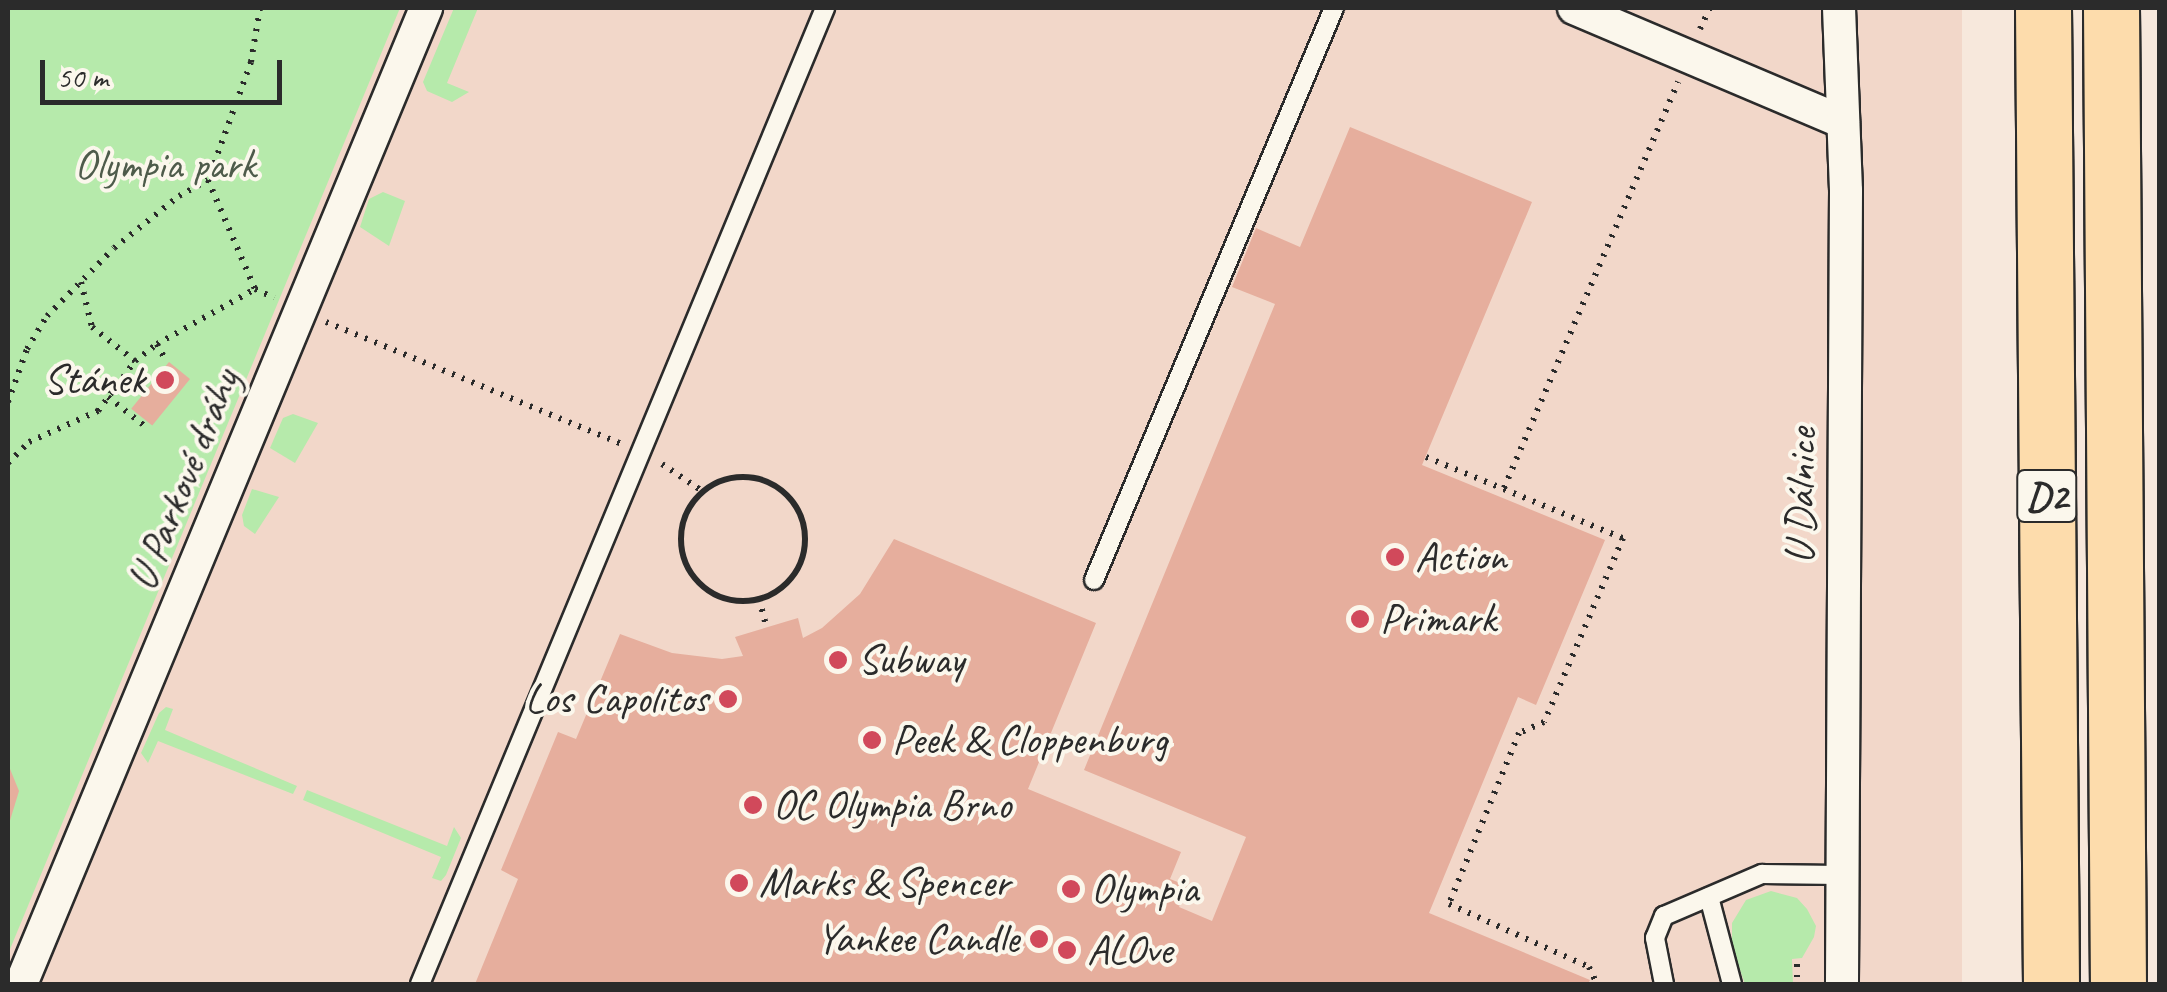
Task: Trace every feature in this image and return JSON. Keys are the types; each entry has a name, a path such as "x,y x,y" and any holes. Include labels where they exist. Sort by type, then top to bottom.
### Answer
{"highway":[{"name":"D2","path":"2043,8 2051,984"},
{"name":"D2","path":"2110,8 2118,984"}],"street":[{"name":"U Parkové dráhy","path":"21,984 426,8"},
{"path":"1574,8 1843,122"},
{"name":"U Dálnice","path":"1839,8 1843,122 1842,984"}],"lane":[{"path":"420,984 825,8"},
{"path":"1094,580 1334,8"},
{"path":"1664,984 1655,938 1664,916 1762,874 1840,875"},
{"path":"1709,897 1732,984"}],"path":[{"path":"8,402 26,349 47,316 127,238 208,180 251,62 260,8"},
{"path":"1504,488 1710,8"},
{"path":"208,180 255,290 641,451 702,491"},
{"path":"80,281 92,327 135,361"},
{"path":"8,462 29,442 98,411 135,361 157,344 255,290"},
{"path":"157,344 164,357"},
{"path":"108,397 146,427"},
{"path":"1426,456 1623,538 1544,722 1518,733 1448,904 1589,967 1597,984"},
{"path":"760,478 786,494 804,519 803,560 793,578 778,592 738,601 718,596 688,568 681,548 682,526 702,491 720,480 760,478"},
{"path":"759,599 767,628"},
{"path":"1797,964 1797,984"}],"shaded area":[{"path":"8,8 1962,8 1962,984 8,984"}],"green space":[{"name":"Olympia park","path":"8,8 400,8 8,954"},
{"path":"454,8 478,8 447,83 469,92 452,102 427,91 423,82"},
{"path":"383,192 405,201 389,246 360,227 369,199"},
{"path":"293,414 318,423 295,463 270,448 283,418"},
{"path":"252,489 279,497 255,534 244,526 242,515"},
{"path":"166,707 173,709 165,730 297,786 293,794 158,741 148,763 141,753 159,713"},
{"path":"307,790 447,846 454,827 461,838 446,875 441,881 432,878 441,857 303,800"},
{"path":"1771,891 1797,898 1816,926 1814,937 1802,958 1792,959 1793,984 1745,984 1732,948 1732,923 1746,900"}],"building":[{"path":"1350,127 1532,202 1422,465 1605,540 1536,705 1518,697 1429,913 1590,980 1588,984 475,984 518,879 501,870 558,732 576,739 620,634 672,653 722,659 743,656 735,637 798,618 803,638 822,628 860,594 894,539 1096,623 1028,789 1181,852 1170,879 1188,886 1179,907 1212,921 1246,837 1084,770 1275,304 1232,287 1256,228 1300,247"},
{"path":"169,362 190,379 152,426 131,409"},
{"path":"8,764 19,791 8,827"}],"place":[{"name":"Stánek","path":"165,380"},
{"name":"Action","path":"1395,557"},
{"name":"Primark","path":"1360,619"},
{"name":"Subway","path":"838,660"},
{"name":"Los Capolitos","path":"728,699"},
{"name":"Peek & Cloppenburg","path":"872,740"},
{"name":"OC Olympia Brno","path":"753,805"},
{"name":"Marks & Spencer","path":"739,883"},
{"name":"Olympia","path":"1071,889"},
{"name":"Yankee Candle","path":"1039,939"},
{"name":"ALOve","path":"1067,950"}]}
